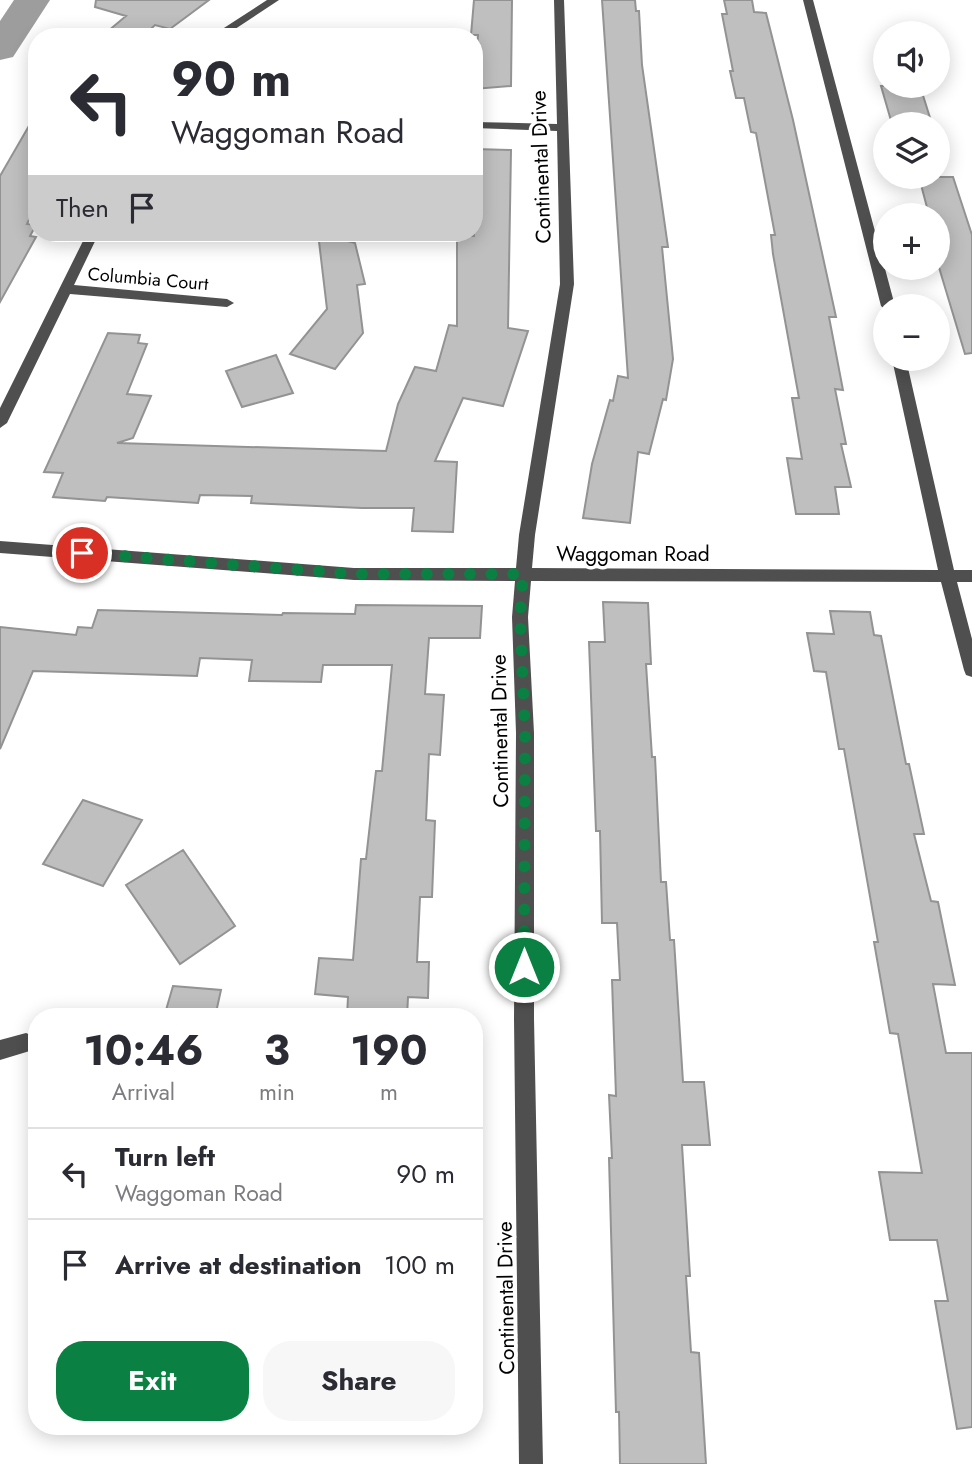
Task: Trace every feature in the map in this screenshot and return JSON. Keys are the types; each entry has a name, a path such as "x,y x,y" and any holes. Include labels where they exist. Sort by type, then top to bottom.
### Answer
{"street":[{"path":"229,28 274,0"},
{"name":"Continental Drive","path":"531,1464 524,1019 525,733 520,617 527,535 567,284 559,0"},
{"path":"808,0 885,294"},
{"path":"483,125 563,128"},
{"path":"0,423 89,242"},
{"name":"Columbia Court","path":"66,289 227,303"},
{"path":"902,371 947,576 972,670"},
{"name":"Waggoman Road","path":"0,547 354,574 972,576"},
{"path":"0,1050 26,1043"}],"building":[{"path":"96,0 209,0 171,28 155,25 152,28 112,28 126,16 95,7"},
{"path":"474,0 512,0 511,86 483,88 483,28 472,28"},
{"path":"602,0 635,0 636,11 639,11 642,65 668,247 662,247 673,359 666,400 663,399 649,454 638,452 630,523 583,518 592,464 610,400 613,401 618,376 628,378"},
{"path":"724,0 752,0 754,12 766,13 793,120 836,317 829,317 843,390 835,389 846,444 841,444 851,487 835,487 839,514 796,514 787,458 802,459 792,398 799,398 773,254 771,235 775,235 756,133 751,132 744,98 736,98 730,71 733,71 722,14 727,14"},
{"path":"884,98 924,98 928,112 889,112"},
{"path":"28,128 27,224 28,242 33,242 0,302 0,176"},
{"path":"483,149 511,150 508,328 528,331 503,406 463,398 435,461 457,462 453,532 412,531 414,508 251,503 252,496 200,495 198,503 107,497 105,501 53,497 63,473 44,472 108,333 140,335 138,343 147,344 127,394 151,396 133,438 117,443 386,451 398,404 415,367 436,371 449,325 457,326 457,242 483,242"},
{"path":"950,177 953,177 972,235 972,353 965,354 950,304 950,294 947,294 943,280 950,280 950,203 926,203 922,189 950,189"},
{"path":"319,242 355,243 365,284 357,285 363,333 335,369 290,354 327,309"},
{"path":"276,355 293,393 242,407 226,371"},
{"path":"603,602 648,603 651,664 646,664 652,757 655,757 661,882 666,882 670,940 674,940 683,1082 704,1082 710,1145 682,1145 690,1276 686,1276 691,1352 699,1353 706,1464 620,1464 619,1412 616,1412 609,1095 616,1096 612,980 620,980 617,923 602,923 600,831 596,831 589,642 605,642"},
{"path":"356,605 482,606 480,638 429,638 425,694 444,695 440,755 429,754 426,820 435,821 432,897 420,897 417,962 429,962 428,998 408,997 407,1008 347,1008 348,997 315,994 319,958 353,960 361,859 366,859 376,771 382,771 392,665 323,665 321,682 249,681 252,660 200,658 197,676 33,671 0,749 0,627 76,635 78,627 92,628 98,610 282,615 355,614"},
{"path":"830,611 870,612 874,635 881,636 906,764 909,764 924,834 914,834 931,901 938,902 955,985 933,984 946,1053 972,1053 972,1427 957,1429 935,1301 948,1301 937,1240 890,1240 879,1172 922,1173 898,1034 890,1033 874,942 878,942 844,749 839,749 826,672 814,671 807,633 834,634"},
{"path":"83,800 142,820 103,886 43,864"},
{"path":"183,850 235,926 180,964 126,885"},
{"path":"173,986 221,990 217,1008 167,1008"}],"waterway":[{"path":"0,49 32,0"}],"route":[{"path":"82,553 354,574 523,574 520,617 525,733 524,967"}]}
